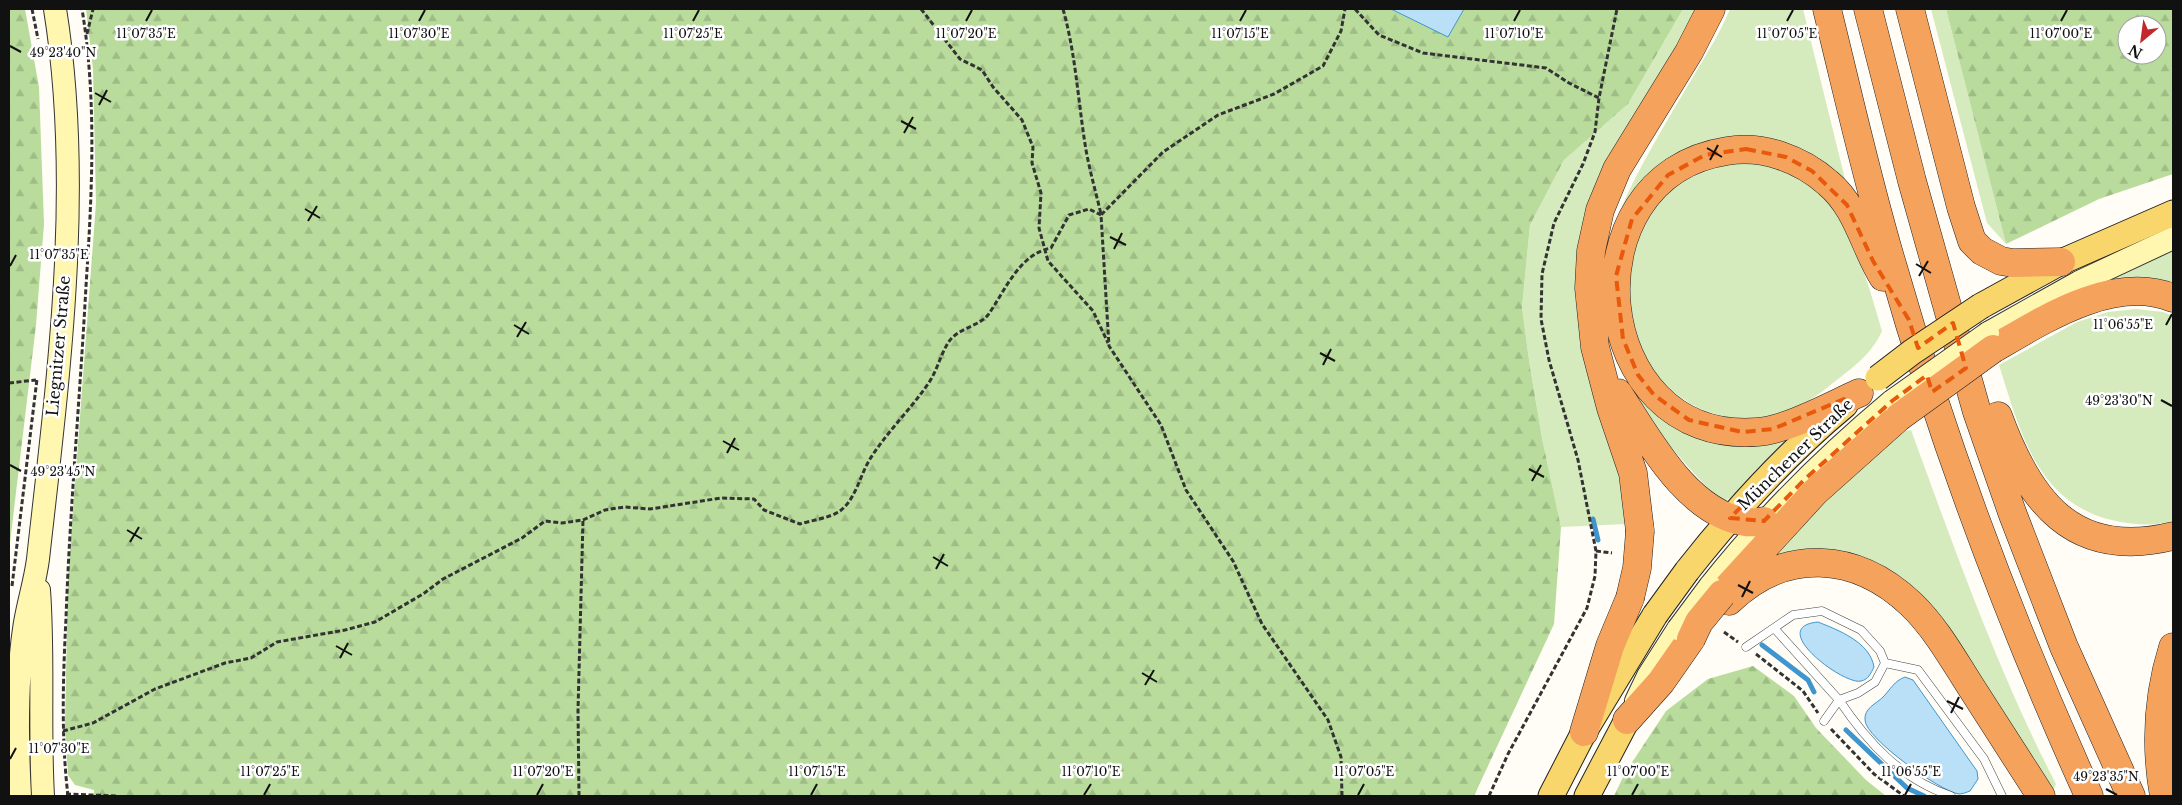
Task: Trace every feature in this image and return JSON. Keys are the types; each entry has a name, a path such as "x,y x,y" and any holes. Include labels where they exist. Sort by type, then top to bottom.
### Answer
{"highway":[{"path":"1584,732 1610,646 1630,598 1637,568 1640,531 1632,473 1611,408 1592,330 1589,273 1592,244 1600,210 1623,156 1692,46 1711,9"},
{"path":"1827,9 1889,255 1951,452 2000,587 2057,726 2089,796"},
{"path":"1868,9 1912,181 1978,412 2028,555 2078,680 2131,796"},
{"path":"1910,9 1961,207 1972,241 1982,251 2001,261 2013,263 2061,262"},
{"path":"1868,386 1773,429 1742,432 1705,426 1689,420 1672,410 1654,395 1638,375 1628,353 1618,322 1615,292 1618,261 1623,240 1643,200 1656,186 1679,168 1696,159 1715,153 1746,150 1766,151 1800,163 1829,183 1848,205 1873,261 1909,320"},
{"path":"1627,720 1661,682 1685,634 1699,622 1720,594 1895,409 1991,341 2089,300 2121,293 2136,292 2173,298"},
{"path":"1964,362 1994,406 2009,446 2028,483 2051,510 2067,523 2082,531 2117,541 2142,542 2173,536"},
{"path":"1600,367 1663,462 1703,502 1730,518 1747,523 1764,521"},
{"path":"1720,594 1775,570 1808,562 1825,562 1856,569 1890,586 1924,618 1951,656 2042,796"},
{"path":"2164,796 2159,760 2160,709 2165,676 2173,647"}],"main road":[{"name":"Liegnitzer Straße","path":"20,796 18,720 22,650 24,629 38,563 56,379 68,199 66,110 55,9"},
{"name":"Münchener Straße","path":"1552,796 1584,732 1636,642 1687,571 1730,518 1792,452 1868,386 1927,341 1980,306 2061,262 2173,213"},
{"path":"1991,341 2079,282 2173,238"},
{"name":"Münchener Straße","path":"1720,594 1764,521 1818,466 1895,409"},
{"name":"Liegnitzer Straße","path":"38,563 42,634 40,704 44,796"},
{"path":"1587,796 1627,720"}],"lane":[{"path":"1746,647 1792,615 1822,611 1861,630 1880,651 1885,663"},
{"path":"1774,628 1840,700 1860,731 1893,763 1934,790 1951,796"},
{"path":"1824,721 1840,700 1858,693 1875,682 1885,663"},
{"path":"1885,663 1918,670 1984,759 2002,796"}],"path":[{"path":"32,9 39,48"},
{"path":"82,9 86,37 91,121 91,209 69,536 63,731 64,778 68,795 117,796"},
{"path":"86,37 93,9"},
{"path":"921,9 960,60 982,70 993,87 1022,120 1033,146 1032,162 1042,193 1039,228 1048,261 1093,311 1109,346 1161,425 1186,490 1233,561 1262,624 1328,720 1341,757 1342,796"},
{"path":"1063,9 1071,37 1086,150 1101,215 1109,346"},
{"path":"1101,215 1163,152 1210,120 1218,115 1274,94 1323,66 1341,30 1345,9"},
{"path":"1355,9 1379,35 1423,53 1546,68 1569,83 1599,98"},
{"path":"63,731 93,723 156,689 225,663 252,658 277,642 345,630 375,622 423,594 443,579 522,538 545,522 562,523 583,520 605,510 615,508 650,509 721,498 754,499 764,510 800,524 839,511 848,502 868,461 887,433 908,412 930,381 948,342 954,335 986,316 1006,283 1038,250 1051,248 1069,215 1089,209 1101,215"},
{"path":"11,594 37,372"},
{"path":"9,383 36,380"},
{"path":"579,796 578,701 583,520"},
{"path":"1489,796 1508,754 1587,608 1595,576 1596,551 1612,552"}],"highlighted area":[{"path":"1746,149 1786,157 1812,171 1847,205 1873,261 1909,320 1918,348 1953,323 1966,368 1932,392 1927,375 1892,401 1804,480 1764,521 1730,518 1846,402 1844,399 1773,429 1742,432 1689,420 1654,395 1638,375 1623,339 1616,276 1632,219 1668,175 1705,155"}],"green space":[{"path":"9,9 25,9 39,87 44,224 36,325 9,551"},
{"path":"86,9 1391,9 1448,36 1464,9 1683,9 1628,104 1564,160 1530,225 1522,308 1542,438 1561,527 1554,624 1474,796 94,796 94,790 75,785 68,775 65,726 68,577 96,203 93,69"},
{"path":"1683,9 1703,9 1653,91 1634,114 1590,200 1577,251 1575,296 1583,346 1626,491 1626,524 1561,527 1542,438 1522,308 1530,225 1564,160 1628,104"},
{"path":"1730,9 1803,9 1845,179 1841,179 1807,151 1794,145 1763,138 1746,137 1710,140 1679,152 1667,162 1619,222 1631,187 1644,161 1717,36"},
{"path":"1931,9 1946,9 2006,244 1987,223"},
{"path":"1946,9 2173,9 2173,174 2099,199 2006,244"},
{"path":"1731,162 1762,164 1789,171 1812,185 1830,205 1845,228 1857,253 1882,331 1872,348 1859,362 1811,399 1775,415 1756,418 1718,415 1682,398 1666,386 1646,357 1637,334 1632,309 1630,284 1633,259 1640,235 1651,213 1674,188 1698,175"},
{"path":"2173,249 2173,290 2085,287"},
{"path":"2136,309 2163,312 2173,316 2173,521 2159,524 2116,521 2089,512 2067,499 2050,482 2036,462 2024,439 1999,365 2077,322 2108,312"},
{"path":"1635,387 1710,438 1744,445 1783,441 1785,445 1732,498 1723,501 1714,495 1653,425 1642,409 1636,396"},
{"path":"1911,430 1978,609 2015,697 2056,784 2054,789 1999,707 1958,641 1930,604 1915,588 1898,574 1879,563 1847,552 1815,550 1775,560 1772,556 1818,507 1898,436 1905,431"},
{"path":"1753,666 1794,696 1816,728 1866,780 1886,796 1614,796 1625,773 1666,711 1708,679"}],"water":[{"path":"1391,9 1464,9 1448,37"},
{"path":"1818,622 1835,629 1860,644 1871,658 1874,667 1867,678 1861,681 1852,680 1840,675 1826,666 1804,644 1800,634 1804,626"},
{"path":"1905,677 1913,680 1977,771 1978,779 1970,791 1959,794 1937,784 1890,751 1868,728 1865,716 1868,709 1883,697 1895,683"}],"waterway":[{"path":"1593,519 1598,540"},
{"path":"1762,645 1808,680 1814,692"},
{"path":"1846,730 1907,788 1924,796"}]}
